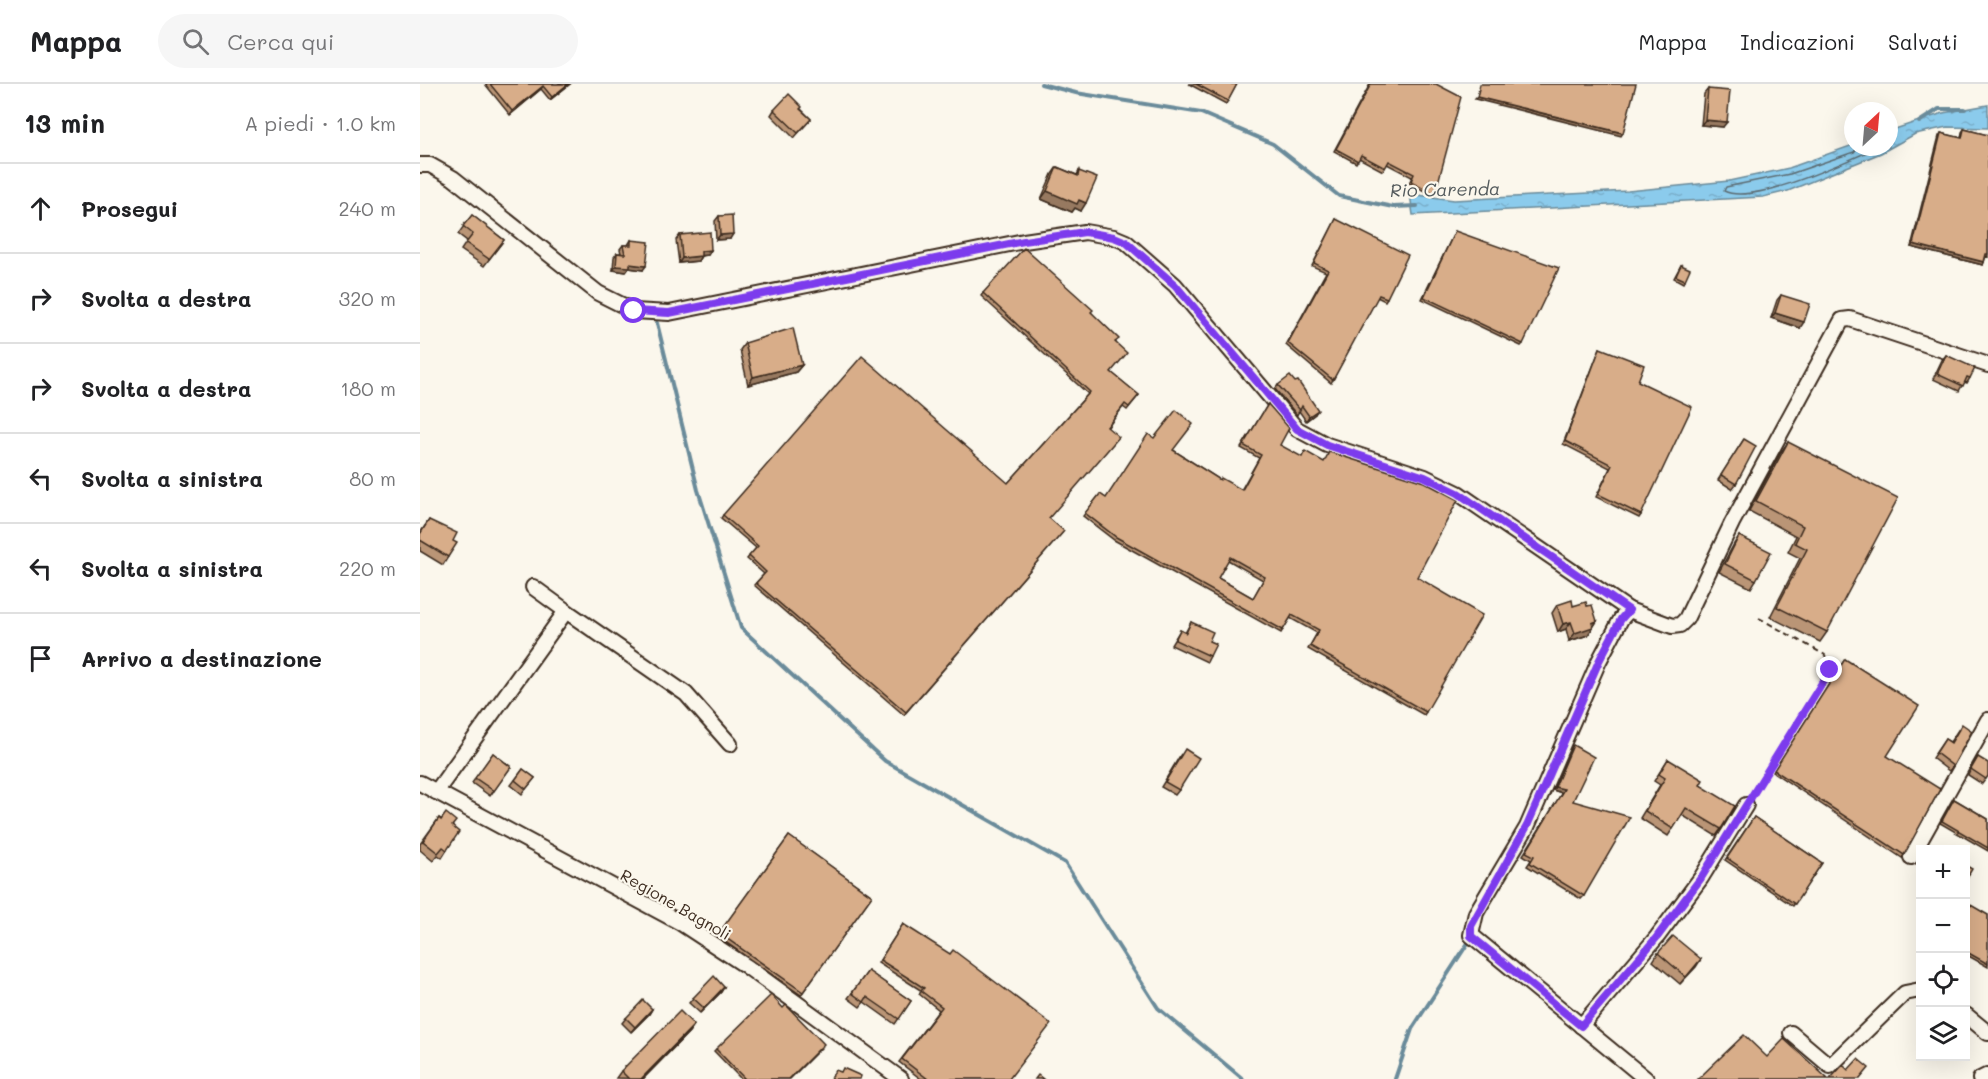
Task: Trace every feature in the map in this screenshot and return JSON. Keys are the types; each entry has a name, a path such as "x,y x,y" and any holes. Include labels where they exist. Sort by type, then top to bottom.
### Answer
{"street":[{"path":"420,165 430,165 453,178 598,292 634,311 669,313 1024,241 1085,232 1114,237 1126,242 1175,285 1297,429 1327,445 1425,477 1458,493 1629,610 1672,626 1680,625 1686,619 1732,523 1835,329 1842,320 1850,319 1988,365"},
{"path":"533,587 686,694 730,744"},
{"path":"1629,610 1621,619 1599,661 1527,826 1471,926 1471,936 1646,1079"},
{"path":"436,792 566,611"},
{"path":"1911,857 1988,720"},
{"name":"Regione Bagnoli","path":"420,783 679,922 746,966 901,1079"},
{"path":"1581,1026 1657,937 1701,878 1746,805"},
{"path":"1791,1033 1830,1066 1905,993 1916,991"},
{"path":"1970,1019 1988,1033"},
{"path":"1980,1079 1988,1075"}],"path":[{"path":"1746,805 1830,670 1825,655 1759,618"}],"water":[{"path":"1988,105 1988,128 1947,127 1915,134 1898,144 1898,128 1943,113"},
{"path":"1844,148 1844,156 1874,156 1788,191 1763,197 1413,215 1410,194 1454,200 1628,191 1729,181 1789,168"}],"building":[{"path":"490,84 568,84 552,97 543,86 512,111"},
{"path":"1196,84 1237,84 1228,101"},
{"path":"1371,84 1436,84 1461,97 1435,194 1411,181 1414,174 1389,161 1385,168 1361,155 1358,161 1336,149"},
{"path":"1480,84 1636,84 1623,133 1477,97"},
{"path":"1708,89 1730,91 1727,122 1705,120"},
{"path":"789,94 811,119 798,133 774,110"},
{"path":"1964,129 1988,135 1988,254 1984,262 1913,244 1941,133 1962,138"},
{"path":"1057,167 1078,176 1079,171 1097,178 1086,203 1079,200 1077,204 1047,191"},
{"path":"472,215 504,240 489,259 466,243 473,234 463,226"},
{"path":"732,215 733,234 720,235 719,216"},
{"path":"1336,219 1408,255 1387,298 1379,295 1333,380 1288,343 1328,270 1314,263"},
{"path":"1455,231 1559,268 1523,344 1424,297"},
{"path":"710,232 711,250 701,251 701,256 682,258 680,235"},
{"path":"631,240 649,242 646,266 630,264 630,267 616,266 617,253 625,254 623,245 631,245"},
{"path":"1024,248 1093,310 1091,312 1119,339 1115,342 1127,353 1111,372 1139,395 1129,407 1125,404 1107,427 1119,437 1049,518 1064,531 906,712 756,583 766,572 749,556 758,546 723,515 862,356 1008,483 1090,392 983,293"},
{"path":"1681,265 1690,269 1685,280 1676,276"},
{"path":"1781,295 1810,304 1804,322 1775,313"},
{"path":"793,328 802,365 753,377 745,343"},
{"path":"1600,348 1644,365 1638,381 1692,407 1641,515 1598,494 1612,465 1565,441"},
{"path":"1946,355 1975,368 1963,386 1937,374"},
{"path":"1290,376 1295,382 1298,381 1318,410 1309,416 1302,406 1300,410 1278,385"},
{"path":"1268,404 1289,428 1280,445 1302,457 1305,451 1324,462 1329,452 1424,482 1458,500 1417,577 1482,615 1426,712 1310,646 1319,630 1292,615 1283,630 1116,537 1085,513 1100,494 1106,498 1148,434 1154,438 1176,410 1193,424 1173,450 1220,480 1221,478 1242,490 1261,455 1243,445","holes":["1230,557 1265,577 1253,598 1218,578"]},
{"path":"1744,439 1756,446 1736,484 1721,475"},
{"path":"1788,442 1898,498 1827,632 1777,607 1807,549 1795,543 1803,526 1756,501"},
{"path":"429,520 457,533 453,541 457,543 448,557 420,540 420,534"},
{"path":"1739,536 1771,552 1756,580 1725,564"},
{"path":"1572,600 1573,606 1586,602 1587,606 1592,605 1597,621 1592,623 1593,627 1575,633 1571,622 1563,624 1557,605"},
{"path":"1191,622 1213,632 1209,641 1216,644 1210,656 1175,640 1180,630 1186,633"},
{"path":"1845,659 1919,706 1887,756 1940,789 1904,855 1774,770"},
{"path":"1962,724 1972,731 1953,766 1936,753 1945,739 1951,743"},
{"path":"1573,745 1594,757 1573,801 1630,817 1584,896 1530,863 1534,856 1526,852 1564,789 1555,787"},
{"path":"1185,749 1199,758 1179,790 1165,782"},
{"path":"493,753 511,767 494,791 475,778"},
{"path":"1978,757 1988,763 1986,779 1971,769"},
{"path":"1668,759 1703,780 1700,785 1735,806 1721,829 1686,808 1673,829 1645,811 1665,778 1659,774"},
{"path":"523,769 535,778 526,789 515,780"},
{"path":"1954,799 1988,819 1988,848 1942,821"},
{"path":"446,813 456,821 452,826 459,832 447,850 443,847 438,853 423,841 439,818 441,820"},
{"path":"1754,817 1822,863 1795,904 1727,858"},
{"path":"789,836 872,896 803,992 719,933"},
{"path":"1970,905 1988,915 1988,964 1970,954"},
{"path":"903,924 950,954 953,950 1051,1024 1009,1079 928,1079 902,1059 942,1007 921,991 924,988 880,960"},
{"path":"1673,936 1701,959 1686,977 1658,953"},
{"path":"868,971 911,1001 899,1019 867,997 864,1002 852,993"},
{"path":"714,976 724,987 704,1008 693,998"},
{"path":"771,995 783,1008 786,1005 824,1044 789,1079 745,1079 716,1049"},
{"path":"643,1000 652,1009 635,1027 626,1018"},
{"path":"680,1011 694,1025 641,1079 629,1079 621,1071"},
{"path":"1744,1035 1767,1057 1784,1039 1828,1079 1698,1079"},
{"path":"1858,1059 1869,1068 1860,1079 1830,1079 1843,1065 1848,1070"},
{"path":"843,1068 861,1076 860,1079 831,1079 835,1070 841,1072"}],"waterway":[{"name":"Rio Carenda","path":"1041,84 1076,93 1201,113 1273,144 1339,196 1393,207 1417,206"},
{"name":"Rio Carenda","path":"1919,122 1939,109 1965,109"},
{"path":"657,323 698,490 741,628 885,761 1065,863 1158,1008 1243,1079"},
{"path":"1395,1079 1412,1029 1468,943"}],"route":[{"path":"634,311 669,313 1024,241 1085,232 1114,237 1126,242 1175,285 1297,429 1327,445 1425,477 1458,493 1629,610 1621,619 1599,661 1527,826 1512,855 1476,912 1471,926 1471,936 1581,1026 1657,937 1701,878 1830,670"}]}
